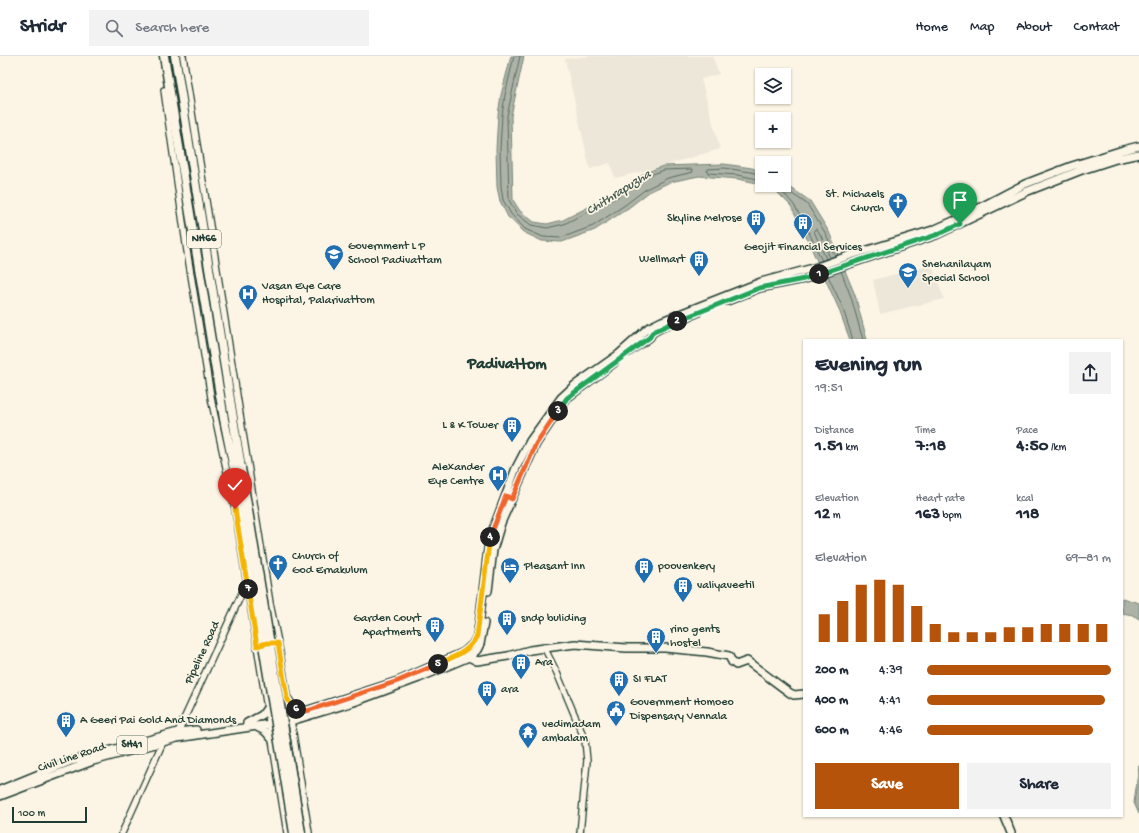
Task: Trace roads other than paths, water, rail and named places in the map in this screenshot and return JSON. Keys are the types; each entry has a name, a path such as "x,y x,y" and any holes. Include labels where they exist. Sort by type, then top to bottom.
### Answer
{"highway":[{"name":"NH66","path":"164,56 224,419 238,468 301,833"},
{"name":"NH66","path":"175,56 238,421 238,468 294,833"},
{"path":"176,126 186,124"}],"main road":[{"path":"291,718 307,711 405,680 419,678 469,657 477,650 482,640 493,550 516,468 530,441 561,398 575,385 624,350 648,328 662,321 761,282 852,264 936,235 1083,166 1123,150 1139,146"},
{"path":"819,271 848,256 933,230 958,219 1025,184 1083,166 1139,154"},
{"path":"291,718 354,702 464,652 473,644 477,636 489,540 509,497"},
{"path":"469,657 477,661 508,656 544,647 575,644 626,648 665,648 707,652 729,656 736,665 747,660 790,693 803,694"},
{"path":"287,698 294,708 307,711"},
{"path":"250,725 262,716 267,708"},
{"name":"Civil Line Road","path":"0,796 93,762 176,738 269,722"},
{"path":"250,725 261,728 272,738"},
{"name":"Civil Line Road","path":"0,790 71,761 178,732 250,725"},
{"path":"1004,817 1011,833"}],"street":[{"path":"183,56 238,421 310,833"},
{"path":"164,90 177,188 216,423 235,509 287,833"},
{"path":"216,423 224,419"},
{"name":"Pipeline Road","path":"178,732 247,582"},
{"path":"256,636 272,636 276,632"},
{"path":"257,646 267,643 278,643"},
{"path":"544,647 557,673 585,740 587,761 580,833"},
{"path":"122,833 163,742"},
{"path":"281,801 288,803 298,802 304,798"},
{"path":"285,823 290,820 302,818 308,820"}],"water":[{"name":"Chithrapuzha","path":"511,56 524,56 511,116 513,200 520,211 534,222 547,224 563,220 616,193 645,173 663,166 724,164 752,168 755,169 755,183 738,179 699,176 670,182 649,192 627,209 595,230 562,242 542,241 523,232 508,217 500,201 497,187 496,149 501,95"},
{"path":"791,188 810,201 829,232 855,295 867,339 850,339 838,307 791,206 777,192 791,192"},
{"path":"1123,598 1139,603 1139,619 1133,615 1123,613"},
{"path":"1139,765 1139,814 1134,803"}],"place":[{"name":"St. Michaels Church","path":"898,219"},
{"name":"Skyline Melrose","path":"756,236"},
{"name":"Geojit Financial Services","path":"803,240"},
{"name":"Government L P School Padivattam","path":"334,271"},
{"name":"Wellmart","path":"699,277"},
{"name":"Snehanilayam Special School","path":"908,289"},
{"name":"Vasan Eye Care Hospital, Palarivattom","path":"248,311"},
{"name":"L & K Tower","path":"512,443"},
{"name":"Alexander Eye Centre","path":"498,492"},
{"name":"Church of God Ernakulum","path":"278,581"},
{"name":"Pleasant Inn","path":"510,584"},
{"name":"poovenkery","path":"644,584"},
{"name":"valiyaveetil","path":"683,603"},
{"name":"sndp buliding","path":"507,636"},
{"name":"Garden Court Apartments","path":"435,643"},
{"name":"rino gents hostel","path":"656,654"},
{"name":"Ara","path":"521,680"},
{"name":"SI FLAT","path":"619,697"},
{"name":"ara","path":"487,707"},
{"name":"Government Homoeo Dispensary Vennala","path":"616,727"},
{"name":"A Geeri Pai Gold And Diamonds","path":"66,738"},
{"name":"vedimadam ambalam","path":"528,749"}],"district":[{"name":"Padivattom","path":"507,365"}]}
